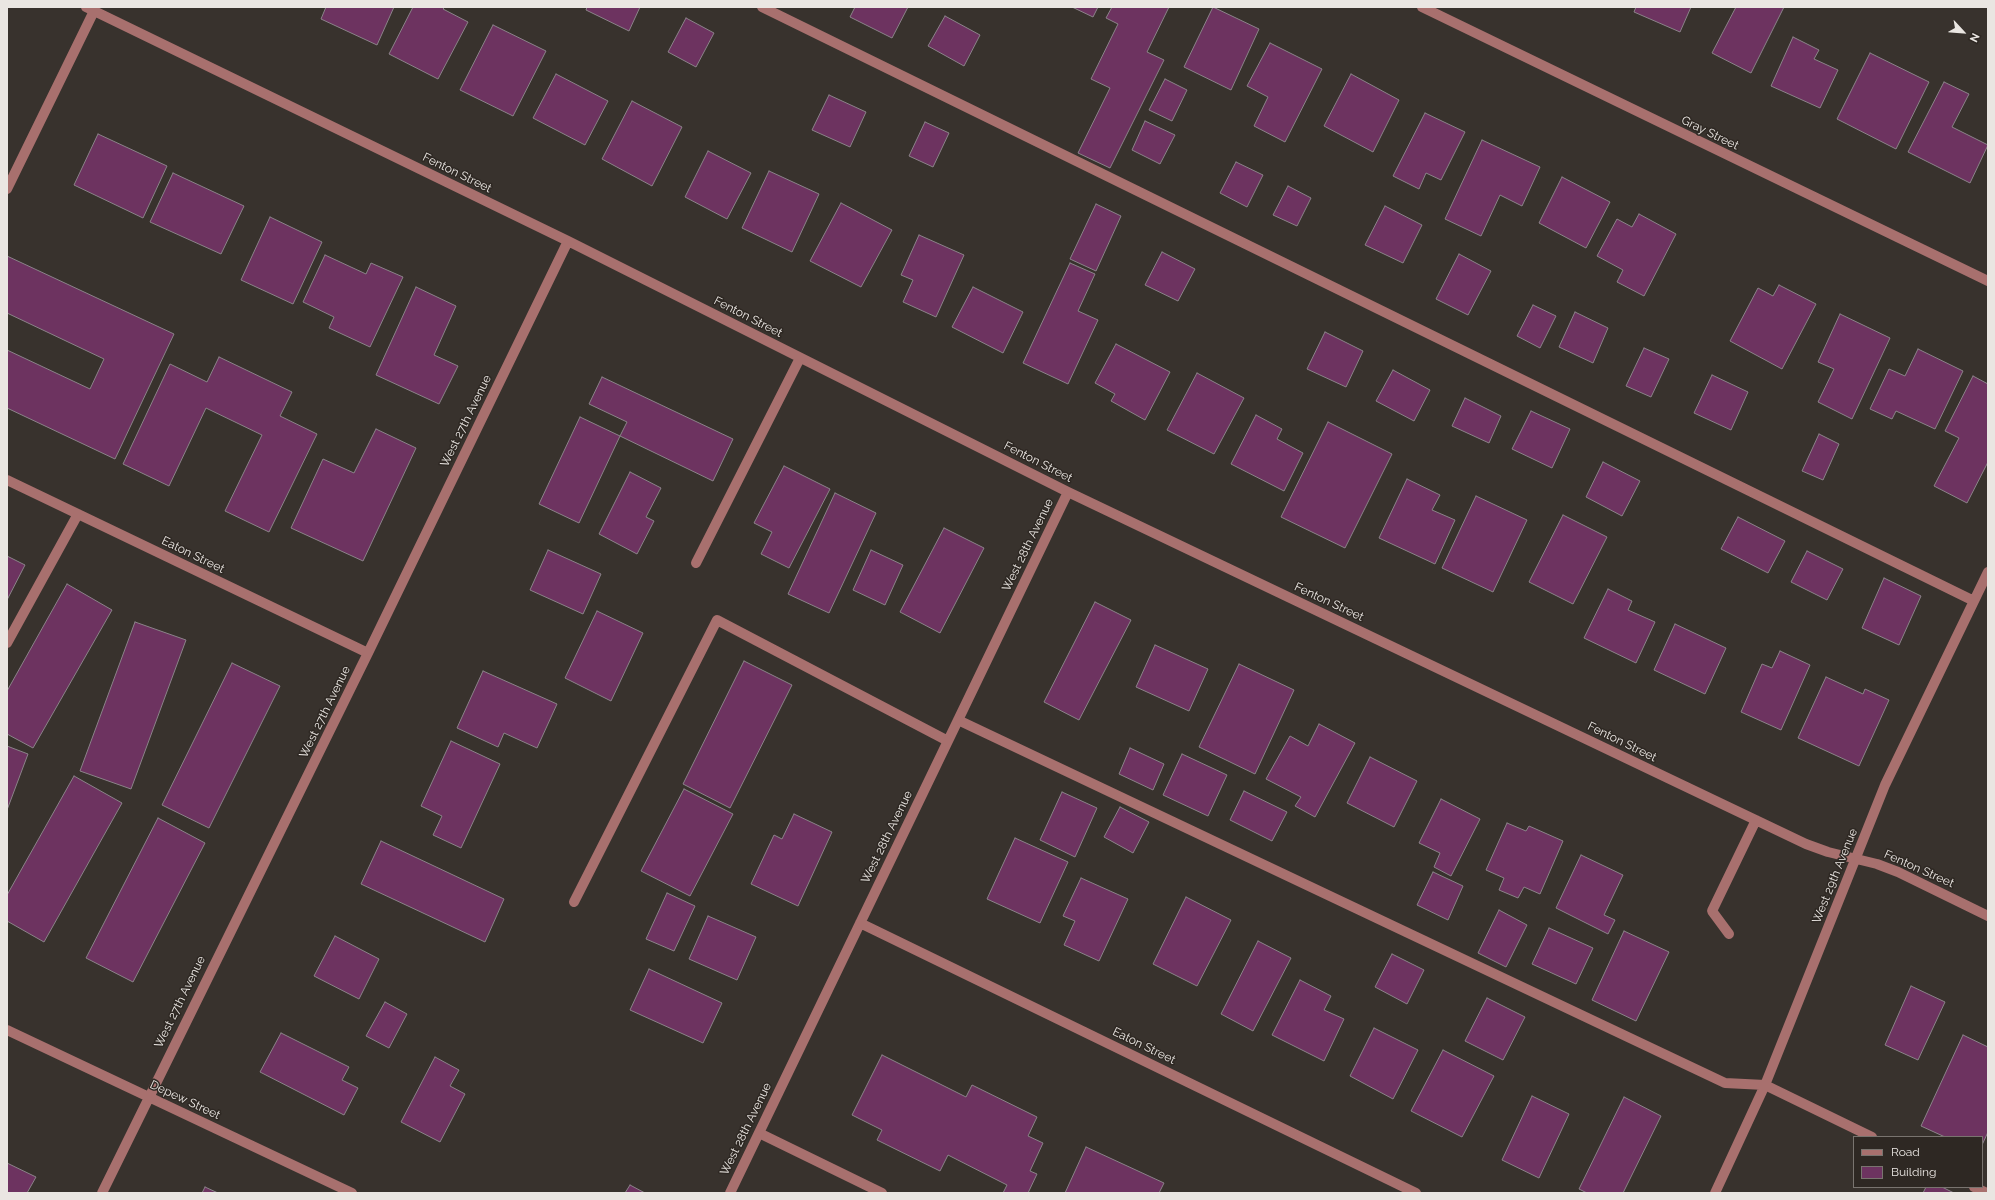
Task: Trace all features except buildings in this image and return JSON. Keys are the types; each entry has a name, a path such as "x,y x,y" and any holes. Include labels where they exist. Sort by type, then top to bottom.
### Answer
{"street":[{"path":"762,7 1974,601"},
{"name":"Gray Street","path":"1422,7 1988,282"},
{"path":"7,189 90,9"},
{"name":"Fenton Street","path":"90,9 568,241 1068,492 1806,844 1828,852 1856,858 1898,872 1988,916"},
{"name":"West 27th Avenue","path":"102,1193 148,1096 368,653 568,241"},
{"path":"696,563 800,358"},
{"name":"Eaton Street","path":"7,480 368,653"},
{"name":"West 28th Avenue","path":"730,1193 1068,492"},
{"path":"7,643 78,514"},
{"name":"West 29th Avenue","path":"1715,1193 1765,1085 1856,858 1903,746 1988,572"},
{"path":"574,902 717,620 948,741"},
{"path":"958,720 1725,1082 1765,1085 1870,1136"},
{"path":"1729,934 1712,911 1756,820"},
{"name":"Eaton Street","path":"860,923 1416,1193"},
{"name":"Depew Street","path":"7,1030 352,1193"},
{"path":"759,1132 882,1193"},
{"path":"1976,1188 1987,1193"}]}
